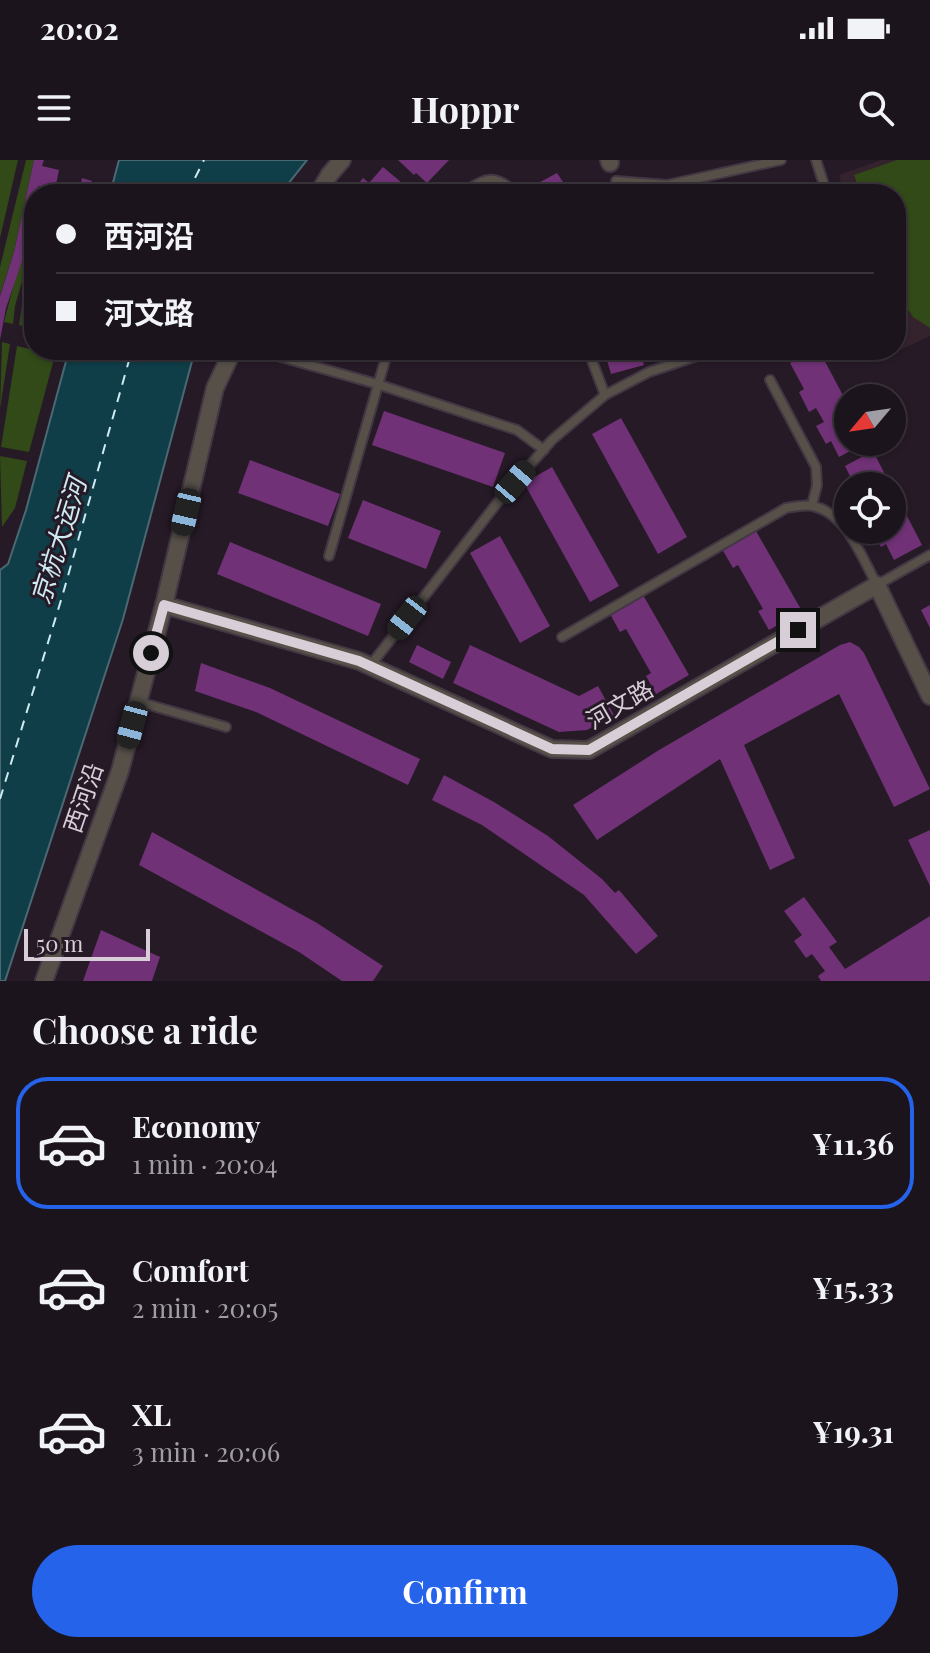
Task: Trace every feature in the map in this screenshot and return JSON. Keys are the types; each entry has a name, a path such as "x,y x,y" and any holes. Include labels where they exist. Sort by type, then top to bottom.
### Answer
{"street":[{"path":"324,184 342,160"},
{"name":"西河沿","path":"44,981 120,771 164,605 215,388 228,360"},
{"path":"877,585 930,696"},
{"name":"河文路","path":"164,605 369,666 552,749 589,750 877,585"}],"lane":[{"path":"683,184 781,160"},
{"path":"816,160 824,184"},
{"path":"476,184 484,179 506,184"},
{"path":"616,181 634,184"},
{"path":"292,360 377,384 517,430 544,450"},
{"path":"329,556 385,360"},
{"path":"592,360 605,395"},
{"path":"369,666 501,498 544,450 605,395 649,372 683,360"},
{"path":"770,380 816,467 817,485 812,505"},
{"path":"562,637 786,508 812,505 833,516 848,532 877,585 930,555"},
{"path":"138,702 226,727"}],"shaded area":[{"path":"881,160 930,160 930,336 906,347 906,184 841,184 839,175"}],"green space":[{"path":"0,160 18,160 0,238"},
{"path":"26,160 34,160 29,184 24,184 24,206 0,295 0,267"},
{"path":"897,160 930,160 930,328 913,317 906,306 906,184 857,184 854,175"},
{"path":"24,245 24,275 13,324 4,322"},
{"path":"24,300 24,326 19,325"},
{"path":"2,342 10,344 0,409"},
{"path":"17,346 24,348 24,360 54,360 29,452 1,447"},
{"path":"0,456 27,461 15,508 2,527"}],"water":[{"path":"119,160 307,160 288,184 113,184"},
{"name":"京杭大运河","path":"66,360 192,360 123,619 5,981 0,981 0,570 8,564 26,510"}],"building":[{"path":"34,160 44,160 42,166 59,170 56,184 29,184"},
{"path":"398,160 449,160 427,183"},
{"path":"383,167 403,184 358,184 363,178 369,183"},
{"path":"557,173 564,184 536,184"},
{"path":"82,178 92,181 91,184 81,184"},
{"path":"24,206 24,253 6,308 0,340 0,296"},
{"path":"607,360 643,360 644,365 611,374"},
{"path":"796,360 824,360 837,384 834,384 834,447 831,441 826,444 816,426 824,422 816,408 809,412 799,392 804,389 790,363"},
{"path":"384,411 505,453 493,487 372,445"},
{"path":"621,418 687,537 658,554 592,434"},
{"path":"864,456 876,456 884,472 848,472 845,466"},
{"path":"250,460 340,494 328,526 238,493"},
{"path":"552,467 619,586 590,602 524,483"},
{"path":"363,500 441,531 426,569 348,538"},
{"path":"906,514 922,545 894,560 886,544 906,544"},
{"path":"756,531 802,611 769,630 758,611 763,609 738,565 733,568 722,549"},
{"path":"500,536 550,626 520,643 470,553"},
{"path":"230,542 381,604 368,636 217,574"},
{"path":"643,595 689,675 656,694 646,676 651,673 626,629 620,632 610,614"},
{"path":"930,605 930,628 921,610"},
{"path":"850,642 864,653 930,789 894,807 839,694 744,745 795,858 770,870 720,759 597,840 573,805 659,750"},
{"path":"417,645 451,662 443,679 409,662"},
{"path":"470,645 579,696 598,686 614,715 587,730 559,732 453,683"},
{"path":"201,663 270,688 420,759 408,785 256,712 195,691"},
{"path":"444,775 548,836 615,893 619,890 658,936 636,954 584,895 482,825 432,800"},
{"path":"930,830 930,886 908,840"},
{"path":"152,832 317,923 383,966 373,981 342,981 299,952 139,865"},
{"path":"804,897 837,942 829,947 845,969 930,916 930,981 821,981 818,976 825,971 812,954 806,958 794,941 802,935 784,911"},
{"path":"101,930 160,957 152,981 83,981"}],"ferry route":[{"path":"192,184 204,160"},
{"path":"0,799 62,597 129,360"}],"route":[{"path":"151,653 164,605 359,661 552,749 589,750 798,630"}]}
